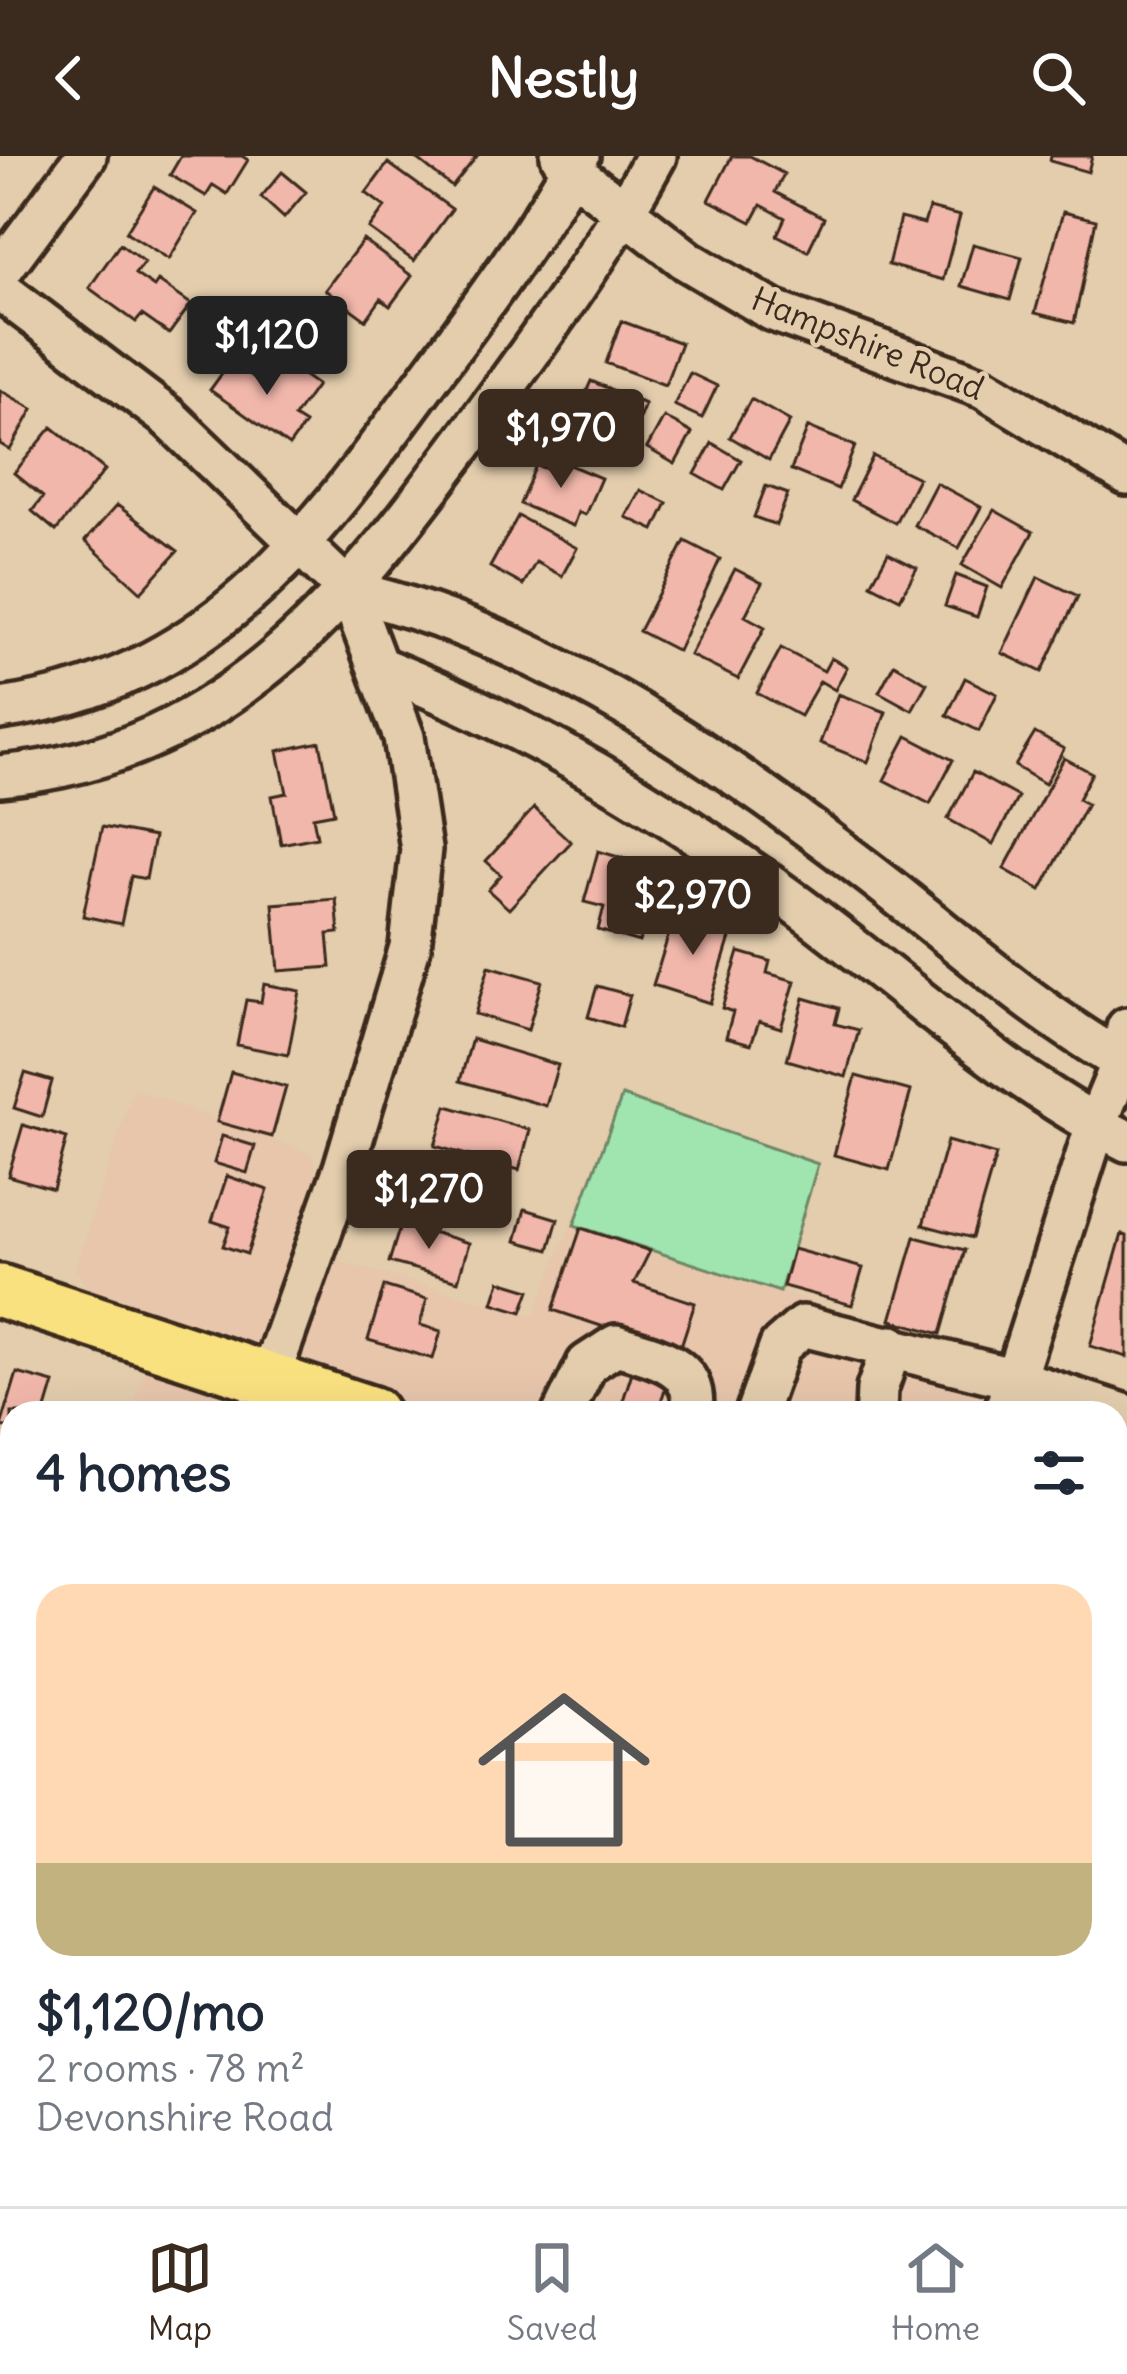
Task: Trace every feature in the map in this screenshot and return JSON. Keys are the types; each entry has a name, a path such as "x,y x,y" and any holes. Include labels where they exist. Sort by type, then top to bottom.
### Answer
{"main road":[{"path":"0,1292 263,1397"}],"street":[{"path":"0,272 86,156"},
{"path":"0,776 103,756 218,704 301,641 349,591 467,438 625,213 656,156"},
{"path":"0,710 53,702 97,688 182,648 257,591 299,547 456,341 570,161"},
{"name":"Hampshire Road","path":"570,161 625,213 688,260 772,310 984,388 1127,475"},
{"path":"0,290 169,418 349,591 382,668 417,796 419,899 389,1027 263,1397"},
{"path":"349,591 418,608 489,637 648,723 833,845 1033,1000 1125,1052 1111,1133 1010,1396"},
{"path":"382,668 528,734 687,828 792,901 992,1057 1111,1133"},
{"path":"760,1401 780,1346 790,1332 820,1327 892,1346 1010,1396 1041,1401"},
{"path":"568,1401 587,1364 616,1345 675,1363 690,1381 691,1401"},
{"path":"876,1401 892,1346"}],"shaded area":[{"path":"134,1089 311,1154 341,1262 534,1316 622,1096 818,1164 780,1292 969,1351 1091,1401 136,1401 146,1367 75,1269"}],"green space":[{"path":"622,1096 818,1164 780,1292 574,1225"}],"building":[{"path":"181,156 242,156 248,160 227,194 213,185 206,196 170,175"},
{"path":"413,156 477,156 452,187"},
{"path":"732,156 750,156 784,174 775,192 824,218 808,251 777,235 785,218 761,205 752,222 709,200"},
{"path":"1051,156 1092,156 1088,172 1050,161"},
{"path":"388,163 452,209 414,261 369,229 385,207 366,193"},
{"path":"282,172 306,192 284,218 261,197"},
{"path":"154,187 197,213 169,259 126,232"},
{"path":"929,208 960,216 943,280 888,265 900,218 924,224"},
{"path":"1063,212 1096,220 1074,323 1035,313"},
{"path":"363,240 412,276 390,306 381,299 366,320 325,290"},
{"path":"120,244 144,262 135,274 154,287 158,281 191,304 169,334 142,315 136,322 89,288"},
{"path":"973,244 1022,257 1010,300 961,286"},
{"path":"621,321 681,343 665,385 606,363"},
{"path":"231,361 266,386 283,361 317,385 294,417 305,424 289,446 210,390"},
{"path":"690,373 717,386 702,418 674,405"},
{"path":"591,381 645,404 623,458 568,435"},
{"path":"0,390 33,409 10,450 0,444"},
{"path":"751,399 790,421 769,460 730,437"},
{"path":"664,417 692,433 675,464 647,448"},
{"path":"52,427 105,470 56,531 32,511 43,497 14,473"},
{"path":"808,427 855,446 838,489 791,470"},
{"path":"712,443 741,460 724,490 695,474"},
{"path":"873,456 918,478 895,523 851,500"},
{"path":"553,458 601,478 585,515 578,512 573,526 520,504 536,465 549,470"},
{"path":"936,483 981,507 959,548 914,525"},
{"path":"766,486 788,494 776,525 754,517"},
{"path":"640,490 667,503 654,530 626,517"},
{"path":"117,505 178,551 141,592 85,541"},
{"path":"994,510 1033,532 1002,588 962,565"},
{"path":"518,516 577,548 562,576 536,562 523,585 490,567"},
{"path":"685,541 720,559 678,651 639,631"},
{"path":"888,553 917,568 900,599 871,584"},
{"path":"735,569 762,583 745,616 765,627 738,679 690,655"},
{"path":"956,575 987,587 977,617 945,606"},
{"path":"1038,577 1078,596 1042,672 1002,653"},
{"path":"781,648 824,671 831,658 847,667 835,690 820,681 800,716 757,693"},
{"path":"894,664 927,683 912,710 879,692"},
{"path":"965,678 997,694 979,731 947,715"},
{"path":"838,694 886,712 868,762 820,743"},
{"path":"1035,733 1064,749 1045,784 1015,766"},
{"path":"907,736 953,760 930,804 884,780"},
{"path":"320,742 334,813 313,817 317,837 281,844 272,796 287,793 278,751"},
{"path":"1064,758 1092,773 1078,799 1087,804 1041,890 1004,869"},
{"path":"973,772 1018,797 993,844 948,819"},
{"path":"534,808 571,842 509,909 488,890 501,875 486,861"},
{"path":"102,827 154,837 146,879 131,876 121,924 83,916"},
{"path":"598,851 632,861 627,880 655,887 639,942 598,930 604,907 584,902"},
{"path":"336,899 339,933 328,934 331,967 279,971 273,904"},
{"path":"675,914 732,931 710,1003 653,985"},
{"path":"739,952 770,961 767,973 795,981 781,1028 759,1021 751,1044 726,1037 733,1012 722,1008"},
{"path":"489,966 542,981 528,1030 475,1014"},
{"path":"264,984 300,991 288,1055 237,1045 246,1000 261,1002"},
{"path":"597,986 630,995 621,1027 588,1017"},
{"path":"804,998 839,1008 835,1024 859,1030 846,1077 787,1060"},
{"path":"472,1039 558,1065 546,1106 460,1081"},
{"path":"231,1072 286,1087 272,1137 217,1122"},
{"path":"25,1073 52,1081 42,1117 14,1108"},
{"path":"856,1076 911,1091 889,1170 834,1155"},
{"path":"447,1106 530,1130 519,1170 435,1146"},
{"path":"23,1125 67,1138 53,1189 8,1176"},
{"path":"222,1136 255,1146 247,1173 214,1163"},
{"path":"947,1141 996,1155 972,1238 923,1225"},
{"path":"428,1157 483,1172 471,1216 416,1201"},
{"path":"227,1176 268,1190 247,1254 223,1246 230,1227 212,1221"},
{"path":"525,1209 558,1219 549,1250 516,1241"},
{"path":"401,1223 469,1243 458,1281 389,1262"},
{"path":"581,1228 650,1251 634,1283 695,1303 679,1352 553,1310"},
{"path":"1122,1234 1127,1236 1127,1357 1090,1346"},
{"path":"915,1237 965,1250 941,1334 891,1320"},
{"path":"793,1249 863,1268 852,1305 783,1286"},
{"path":"500,1281 530,1290 522,1312 493,1303"},
{"path":"384,1286 427,1299 420,1325 441,1331 433,1359 368,1340"},
{"path":"635,1363 670,1375 661,1401 623,1401"},
{"path":"17,1373 54,1383 49,1401 9,1401"}]}
